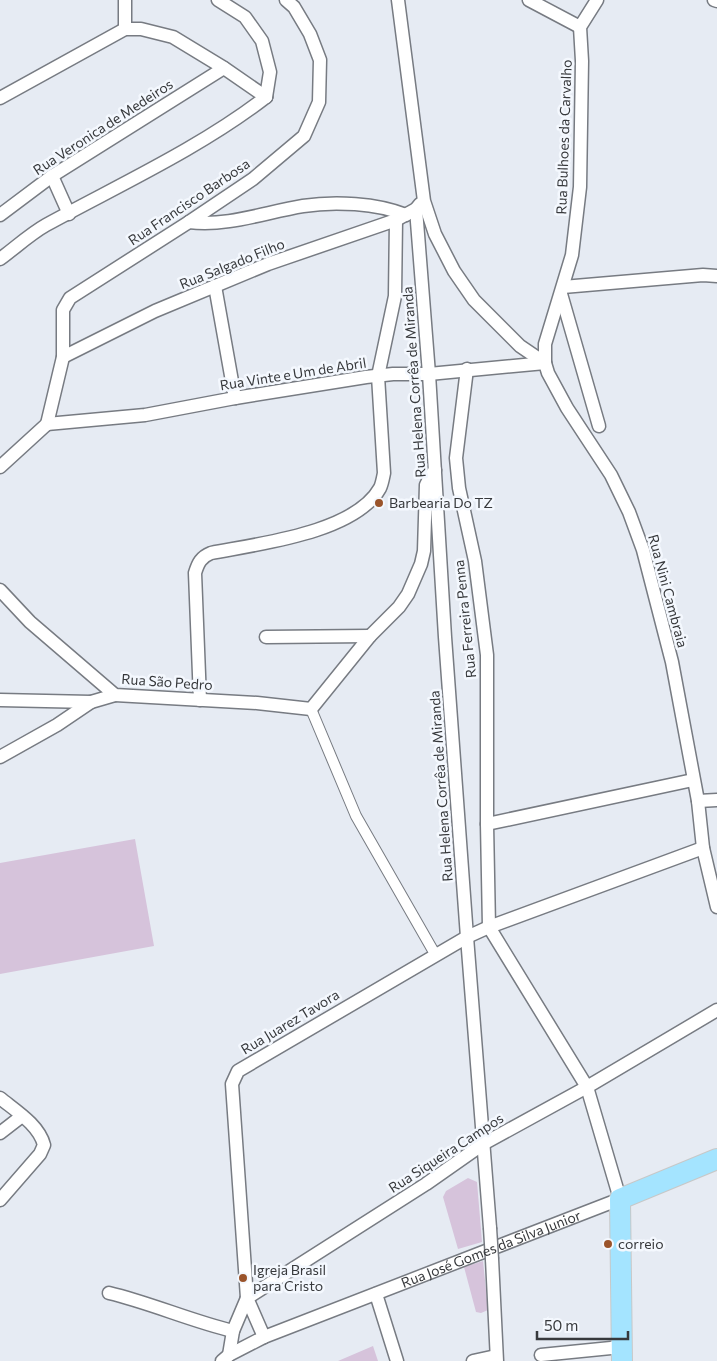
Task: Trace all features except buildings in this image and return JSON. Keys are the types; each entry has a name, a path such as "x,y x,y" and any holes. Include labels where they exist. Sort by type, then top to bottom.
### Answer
{"main road":[{"name":"Rua José Gomes da Silva Junior","path":"620,1199 717,1159"},
{"path":"620,1199 622,1354"}],"street":[{"path":"125,0 125,29"},
{"path":"0,259 44,226 69,214 214,132 244,114 266,97 270,72 262,40 245,17 218,0"},
{"name":"Rua Francisco Barbosa","path":"46,424 63,357 63,310 70,298 189,222 253,178 304,136 319,102 320,60 310,34 294,8 286,0"},
{"name":"Rua Helena Corrêa de Miranda","path":"398,0 410,211 430,374 445,637 490,1228 496,1358"},
{"path":"529,0 580,28 598,0"},
{"name":"Rua Bulhoes da Carvalho","path":"545,363 545,344 572,255 580,187 582,61 580,28"},
{"path":"0,98 125,29 141,29 173,37 224,68 266,97"},
{"name":"Rua Veronica de Medeiros","path":"0,215 52,176 224,68"},
{"path":"52,176 69,214"},
{"path":"189,222 214,223 304,206 334,204 410,211 435,234 454,271 474,300 520,346 545,363"},
{"path":"200,700 195,572 198,563 204,556 211,553 286,539 336,523 356,511 373,497 380,487 384,473 378,376 410,211"},
{"name":"Rua Salgado Filho","path":"63,357 155,311 268,264 410,211"},
{"path":"599,426 562,290 703,275 717,276"},
{"path":"215,286 235,398"},
{"name":"Rua Vinte e Um de Abril","path":"46,424 145,415 235,398 378,376 430,374 545,363"},
{"name":"Rua Nini Cambraia","path":"545,363 548,373 567,408 611,475 629,512 643,550 672,662 698,801 703,848 717,907"},
{"name":"Rua Ferreira Penna","path":"467,369 456,458 459,488 475,561 487,655 487,824 490,927"},
{"path":"0,467 46,424"},
{"path":"435,954 356,816 311,709 370,636 404,601 424,551 426,485 430,475 436,470"},
{"name":"Rua São Pedro","path":"0,590 30,622 115,694 257,703 311,709"},
{"path":"266,637 370,636"},
{"path":"0,757 57,725 91,702 115,694"},
{"path":"0,700 91,702"},
{"path":"487,824 693,780"},
{"path":"698,801 717,800"},
{"name":"Rua Juarez Tavora","path":"264,1337 246,1298 232,1084 238,1071 467,937 703,848"},
{"path":"490,927 587,1087 620,1199"},
{"name":"Rua Siqueira Campos","path":"246,1298 426,1184 483,1144 587,1087 717,1010"},
{"path":"0,1098 42,1135 44,1145 40,1154 0,1200"},
{"path":"0,1133 22,1116"},
{"name":"Rua José Gomes da Silva Junior","path":"225,1358 264,1337 620,1199"},
{"path":"109,1293 208,1325 233,1331"},
{"path":"376,1294 397,1361"},
{"path":"225,1358 246,1298"},
{"path":"541,1354 622,1354"},
{"path":"474,1361 496,1358"}],"shaded area":[{"path":"135,839 154,946 0,974 0,863"},
{"path":"468,1178 477,1182 482,1242 458,1249 443,1197 446,1191"},
{"path":"483,1261 488,1310 481,1313 476,1312 464,1267"},
{"path":"373,1346 378,1361 338,1361"}],"place":[{"name":"Barbearia Do TZ","path":"379,503"},
{"name":"correio","path":"608,1244"},
{"name":"Igreja Brasil para Cristo","path":"243,1278"}]}
